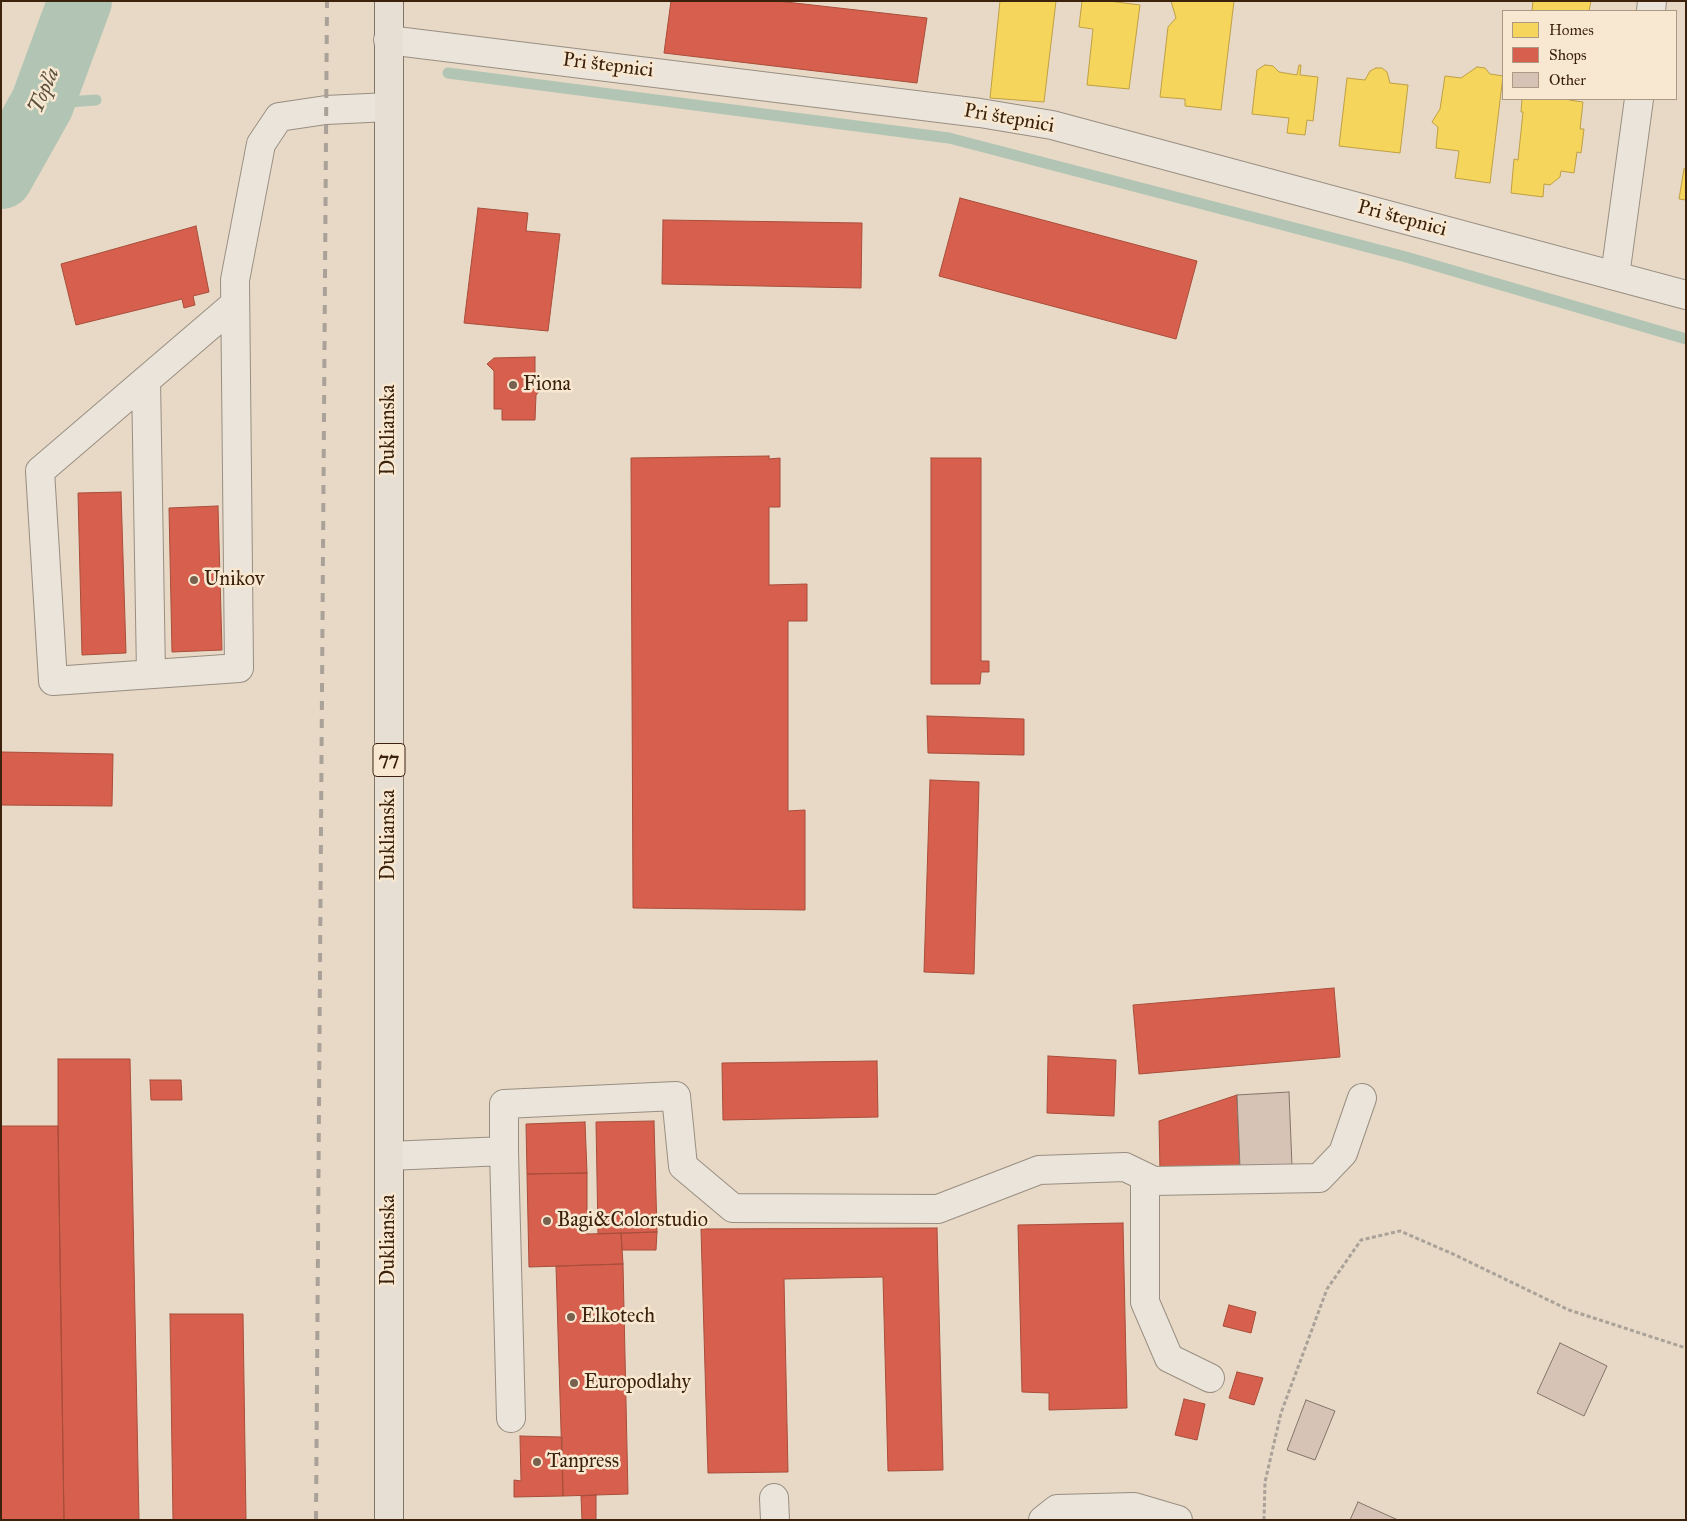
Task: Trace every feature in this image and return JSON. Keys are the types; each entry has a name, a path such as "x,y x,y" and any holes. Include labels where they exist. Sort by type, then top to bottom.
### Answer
{"main road":[{"name":"Duklianska","path":"389,1 389,1520"}],"street":[{"name":"Pri štepnici","path":"388,40 980,113 1052,125 1686,295"},
{"path":"1615,276 1639,100"},
{"path":"235,304 40,471 54,681 239,668 235,280 261,144 279,117 326,110 389,108"},
{"path":"146,380 151,674"},
{"path":"511,1418 504,1104 676,1096 683,1166 733,1208 938,1209 1039,1170 1125,1167 1154,1181 1319,1178 1343,1153 1362,1098"},
{"path":"389,1156 504,1151"},
{"path":"1146,1177 1145,1302 1169,1358 1210,1378"},
{"path":"1043,1520 1058,1509 1134,1507 1178,1520"}],"path":[{"path":"1264,1520 1265,1482 1281,1413 1327,1289 1361,1240 1400,1231 1453,1254 1569,1310 1686,1348"}],"building: Homes":[{"path":"1000,1 1056,1 1044,102 990,98"},
{"path":"1082,1 1109,1 1140,5 1129,89 1087,85 1093,29 1079,27"},
{"path":"1171,1 1234,1 1221,110 1185,106 1185,99 1160,97 1168,27 1176,18"},
{"path":"1533,1 1591,1 1589,10 1532,10"},
{"path":"1265,65 1273,66 1279,72 1297,75 1299,65 1301,65 1300,75 1318,77 1313,121 1307,120 1305,135 1287,133 1289,118 1252,114 1257,70"},
{"path":"1477,67 1485,68 1490,74 1502,76 1490,183 1455,178 1459,151 1436,148 1438,127 1432,122 1440,109 1445,76 1461,78"},
{"path":"1382,68 1387,72 1390,83 1408,85 1400,153 1339,146 1347,78 1365,80 1370,71"},
{"path":"1522,100 1569,100 1583,102 1580,129 1584,129 1581,153 1577,152 1574,173 1561,171 1560,177 1550,185 1544,184 1543,197 1511,193 1514,159 1518,160 1523,112 1521,112"},
{"path":"1684,169 1686,169 1686,200 1679,199"}],"building: Shops":[{"path":"671,1 777,1 927,18 917,83 664,53"},
{"path":"960,198 1197,261 1176,339 939,276"},
{"path":"478,208 528,213 526,231 560,234 548,331 464,323"},
{"path":"663,220 862,223 861,288 662,284"},
{"path":"196,226 209,292 193,296 195,305 184,308 182,299 76,325 61,264"},
{"path":"535,357 535,384 541,389 536,395 535,420 502,420 502,409 494,409 494,371 487,364 494,358"},
{"path":"769,456 769,459 780,458 780,507 769,507 769,585 807,584 807,621 788,621 788,811 805,810 805,910 633,908 631,458"},
{"path":"931,458 981,458 981,661 989,661 989,672 981,672 980,684 931,684"},
{"path":"121,492 126,653 82,655 78,493"},
{"path":"218,506 222,650 172,652 169,508"},
{"path":"927,716 1024,719 1024,755 928,753"},
{"path":"1,752 113,754 112,806 1,805"},
{"path":"930,780 979,782 974,974 924,972"},
{"path":"1334,988 1340,1057 1139,1074 1133,1005"},
{"path":"1048,1056 1116,1060 1114,1116 1047,1113"},
{"path":"58,1059 130,1059 139,1520 64,1520"},
{"path":"877,1061 878,1117 723,1120 722,1063"},
{"path":"150,1080 181,1080 182,1100 151,1100"},
{"path":"1237,1095 1240,1168 1160,1172 1159,1121"},
{"path":"654,1121 657,1232 598,1234 596,1122"},
{"path":"585,1122 587,1173 527,1174 526,1124"},
{"path":"1,1126 58,1126 64,1520 1,1520"},
{"path":"587,1173 587,1234 621,1233 623,1264 529,1267 527,1174"},
{"path":"1123,1223 1127,1408 1049,1410 1049,1393 1022,1392 1018,1225"},
{"path":"937,1228 943,1470 888,1471 883,1277 784,1279 788,1472 708,1473 701,1229"},
{"path":"657,1232 656,1250 622,1250 621,1233"},
{"path":"623,1264 628,1494 563,1496 556,1266"},
{"path":"1229,1305 1256,1312 1251,1333 1223,1326"},
{"path":"170,1314 243,1314 246,1520 173,1520"},
{"path":"1237,1372 1263,1378 1254,1405 1229,1398"},
{"path":"1184,1399 1205,1404 1197,1440 1175,1435"},
{"path":"520,1436 562,1437 563,1496 514,1497 514,1480 521,1481"},
{"path":"596,1495 596,1520 582,1520 581,1496"}],"building: Other":[{"path":"1289,1092 1292,1166 1240,1168 1237,1095"},
{"path":"1560,1343 1607,1366 1584,1416 1537,1393"},
{"path":"1306,1400 1335,1411 1315,1460 1287,1450"},
{"path":"1358,1502 1398,1520 1350,1520"}],"waterway":[{"name":"Topľa","path":"1,177 42,104 80,1"},
{"path":"448,73 949,138 1406,257 1686,339"},
{"path":"42,104 96,100"}],"railway":[{"path":"316,1520 327,1"}],"place":[{"name":"Fiona","path":"513,385"},
{"name":"Unikov","path":"194,580"},
{"name":"Bagi&Colorstudio","path":"547,1221"},
{"name":"Elkotech","path":"571,1317"},
{"name":"Europodlahy","path":"574,1383"},
{"name":"Tanpress","path":"537,1462"}]}
